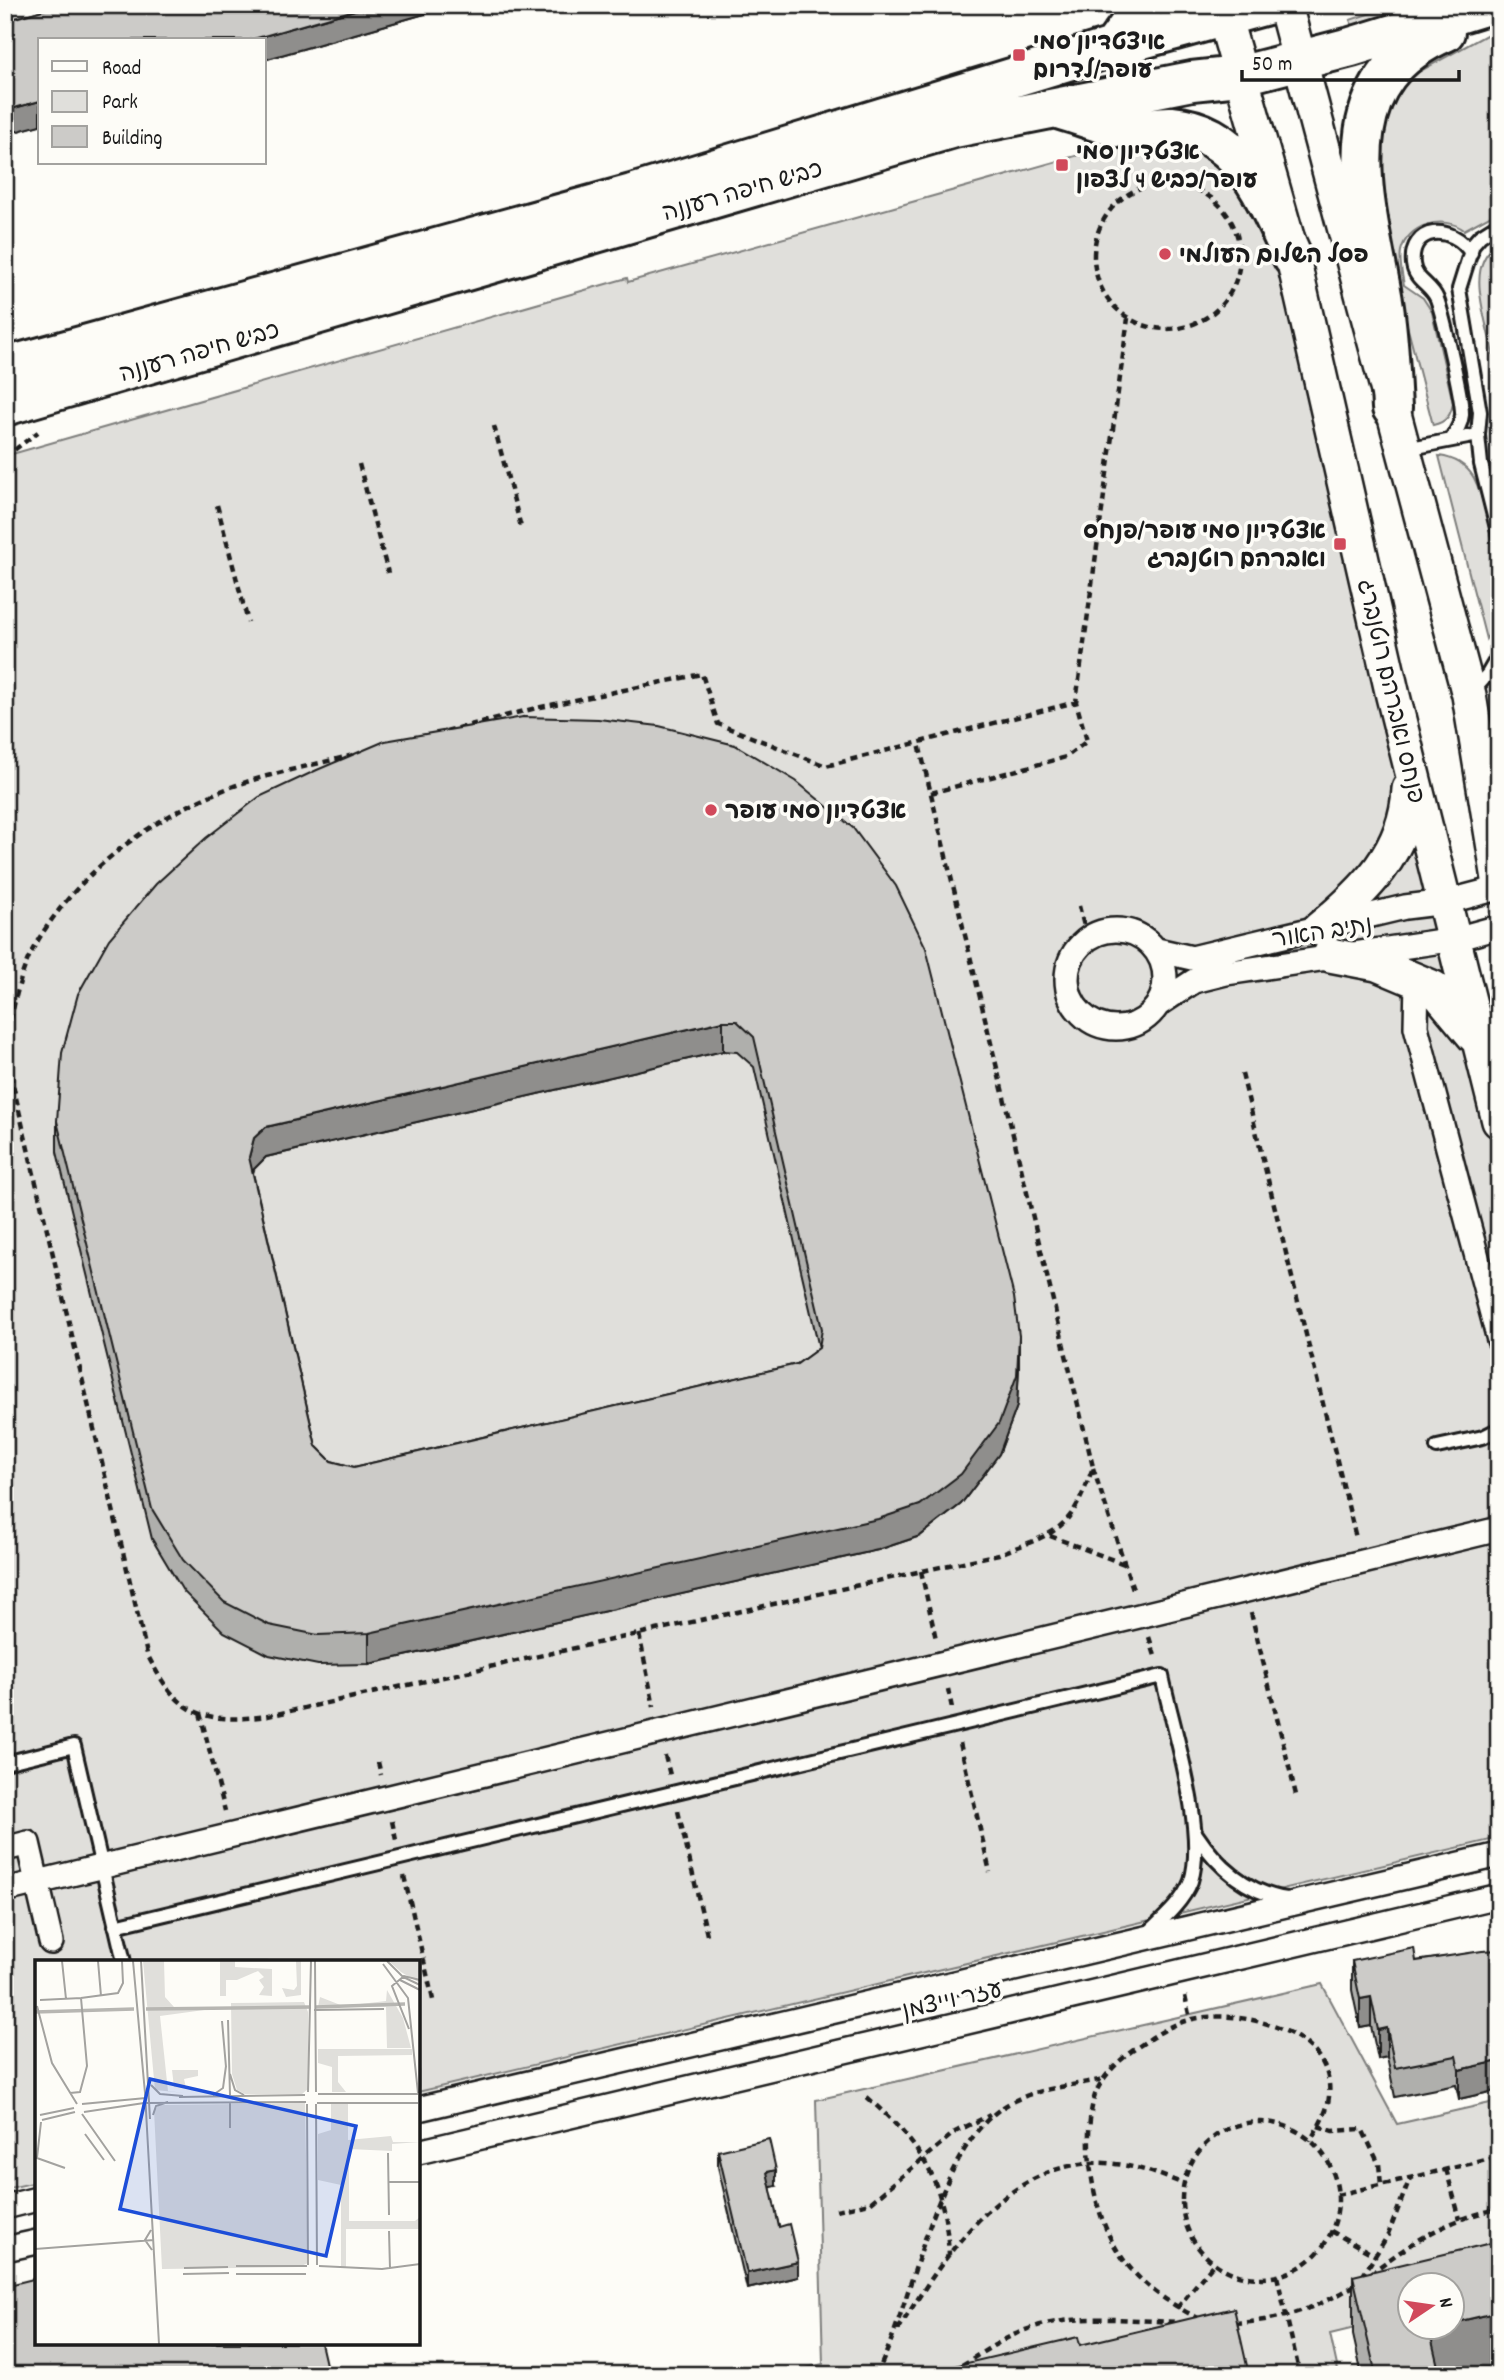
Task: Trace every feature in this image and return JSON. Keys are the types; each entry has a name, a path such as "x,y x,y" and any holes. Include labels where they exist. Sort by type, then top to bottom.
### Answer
{"highway":[{"path":"1113,47 1144,5"},
{"name":"כביש חיפה רעננה","path":"5,367 632,194 1222,11 1267,5"},
{"name":"כביש חיפה רעננה","path":"5,407 954,128 1053,107 1240,76 1487,5"},
{"path":"1392,408 1387,324 1362,174 1360,150 1367,111 1396,63 1427,40 1499,8"},
{"path":"1053,107 1129,130 1173,126 1215,138 1240,159 1255,178 1293,258"}],"main road":[{"path":"1285,5 1469,695 1486,741 1499,759"},
{"name":"פנחס ואברהם רוטנברג","path":"1222,11 1293,258 1410,766 1499,1121"},
{"path":"1469,695 1499,879"},
{"path":"1410,766 1408,811 1402,831 1384,867 1325,942 1434,988 1479,1041"}],"street":[{"name":"נתיב האור","path":"1159,1004 1194,981 1325,942 1405,907 1446,902 1499,888"},
{"name":"נתיב האור","path":"1157,950 1192,958 1325,942 1455,939 1499,927"},
{"path":"1120,929 1137,933 1157,950 1164,965 1166,983 1159,1004 1141,1022 1116,1029 1090,1021 1077,1010 1067,985 1068,968 1074,952 1087,938 1103,930 1120,929"},
{"path":"1417,979 1416,1027 1499,1340"},
{"path":"5,1890 1499,1530"},
{"path":"5,1849 28,1843 51,1942"},
{"name":"עזר וייצמן","path":"420,2109 1499,1855"},
{"name":"עזר וייצמן","path":"420,2152 1499,1896"},
{"path":"5,2207 35,2200"},
{"path":"5,2249 35,2242"}],"lane":[{"path":"1499,224 1480,236 1458,289 1480,412 1480,464 1499,536"},
{"path":"1451,440 1462,412 1437,300 1415,274 1413,255 1423,239 1440,232 1458,237 1471,253"},
{"path":"1403,450 1478,435"},
{"path":"1469,695 1488,674 1499,655"},
{"path":"1437,1447 1483,1437 1499,1429"},
{"path":"1483,1437 1499,1438"},
{"path":"116,1926 1162,1676 1196,1834 1191,1880 1178,1903 1144,1938"},
{"path":"5,1763 74,1746 124,1960"},
{"path":"1196,1834 1208,1852 1231,1875 1263,1896 1301,1901"}],"path":[{"path":"1172,182 1196,188 1218,202 1233,222 1240,246 1239,272 1229,295 1214,313 1195,325 1161,328 1128,318 1105,293 1094,261 1096,238 1106,214 1124,196 1147,185 1172,182"},
{"path":"930,793 1066,757 1087,741 1076,702 1128,318"},
{"path":"494,426 521,527"},
{"path":"359,464 388,573"},
{"path":"217,505 248,622"},
{"path":"444,732 536,708 702,674 718,724 826,766 1076,702"},
{"path":"919,744 1093,1467 1162,1676"},
{"path":"5,1044 33,949 70,896 109,855 156,824 234,786 365,752"},
{"path":"1079,906 1087,938"},
{"path":"5,1051 147,1654 163,1685 191,1711 229,1721 268,1716 999,1554 1050,1535 1079,1506 1093,1467"},
{"path":"1242,1074 1362,1563"},
{"path":"1050,1535 1125,1564"},
{"path":"921,1571 990,1872"},
{"path":"1245,1591 1297,1799"},
{"path":"639,1634 708,1940"},
{"path":"200,1713 231,1836"},
{"path":"378,1762 434,2004"},
{"path":"957,2368 1015,2334 1052,2323 1088,2319 1207,2323 1177,2308 1137,2277 1113,2245 1099,2208 1091,2163 1092,2114 1096,2094 1104,2079 1126,2056 1178,2023 1212,2015 1240,2016 1288,2030 1318,2059 1324,2069 1329,2091 1318,2126 1310,2141"},
{"path":"836,2210 870,2203 955,2132 1025,2096 1104,2079"},
{"path":"867,2097 924,2158 942,2199 949,2255"},
{"path":"876,2375 892,2340 921,2246 963,2151 994,2113"},
{"path":"1267,2122 1290,2128 1310,2141 1332,2171 1337,2195 1331,2231 1310,2260 1277,2276 1241,2276 1214,2263 1200,2251 1188,2230 1182,2205 1184,2184 1188,2169 1200,2149 1230,2128 1267,2122"},
{"path":"1318,2126 1333,2131 1362,2129 1379,2164 1381,2185"},
{"path":"1337,2195 1499,2157"},
{"path":"892,2340 949,2255 979,2221 1013,2192 1050,2172 1091,2163 1140,2168 1184,2184"},
{"path":"1446,2169 1460,2219"},
{"path":"1354,2285 1376,2256 1410,2177"},
{"path":"1232,2323 1286,2316 1311,2308 1354,2285 1411,2244 1460,2219 1499,2209"},
{"path":"1331,2231 1376,2256"},
{"path":"1177,2308 1214,2263"},
{"path":"1277,2276 1300,2375"}],"green space":[{"path":"1395,5 1434,5 1354,30 1350,20"},
{"path":"1499,28 1499,211 1464,230 1446,223 1427,225 1410,234 1401,251 1404,285 1423,298 1432,312 1453,403 1447,418 1433,425 1397,287 1373,145 1391,87"},
{"name":"אצטדיון סמי עופר","path":"1164,131 1240,162 1286,253 1499,1164 1499,1838 420,2092 420,1960 35,1960 35,2182 5,2189 5,456 627,278 628,282"},
{"path":"1499,243 1499,414 1494,416 1491,400 1493,356 1479,280 1481,265 1488,253"},
{"path":"1439,456 1455,460 1467,469 1474,478 1484,506 1493,546 1499,603 1497,618 1486,639"},
{"path":"1322,1984 1397,2124 1499,2101 1499,2294 1466,2288 1466,2272 1396,2272 1396,2318 1330,2334 1339,2375 777,2375 823,2364 816,2100"}],"building":[{"path":"60,5 372,5 257,38 38,38 38,102 7,110 5,21"},
{"path":"523,717 598,719 659,726 735,745 796,781 853,828 896,886 926,948 1014,1297 1019,1336 1017,1375 999,1423 961,1474 920,1505 878,1519 369,1633 318,1635 269,1625 224,1602 183,1560 152,1509 57,1121 62,1053 78,994 109,939 156,884 206,838 259,797 385,741","holes":["723,1021 737,1021 754,1037 822,1329 819,1348 797,1364 354,1467 331,1461 316,1446 249,1157 254,1138 266,1127"]},
{"path":"1414,1948 1416,1961 1499,1950 1499,2061 1459,2070 1456,2056 1395,2068 1387,2028 1378,2030 1371,1997 1360,1999 1352,1961"},
{"path":"769,2139 776,2170 767,2172 779,2227 789,2224 798,2262 747,2273 718,2151"},
{"path":"1499,2241 1499,2312 1466,2320 1466,2272 1396,2272 1396,2342 1432,2342 1440,2375 1376,2375 1353,2276"},
{"path":"35,2278 35,2345 321,2345 328,2373 5,2375 5,2286"},
{"path":"1234,2308 1249,2375 916,2375 1078,2337 1080,2345"}],"place":[{"name":"איצטדיון סמי עופר/לדרום","path":"1019,55"},
{"name":"אצטדיון סמי עופר/כביש 4 לצפון","path":"1062,165"},
{"name":"פסל השלום העולמי","path":"1165,254"},
{"name":"אצטדיון סמי עופר/פנחס ואברהם רוטנברג","path":"1340,544"},
{"name":"אצטדיון סמי עופר","path":"711,810"}]}
